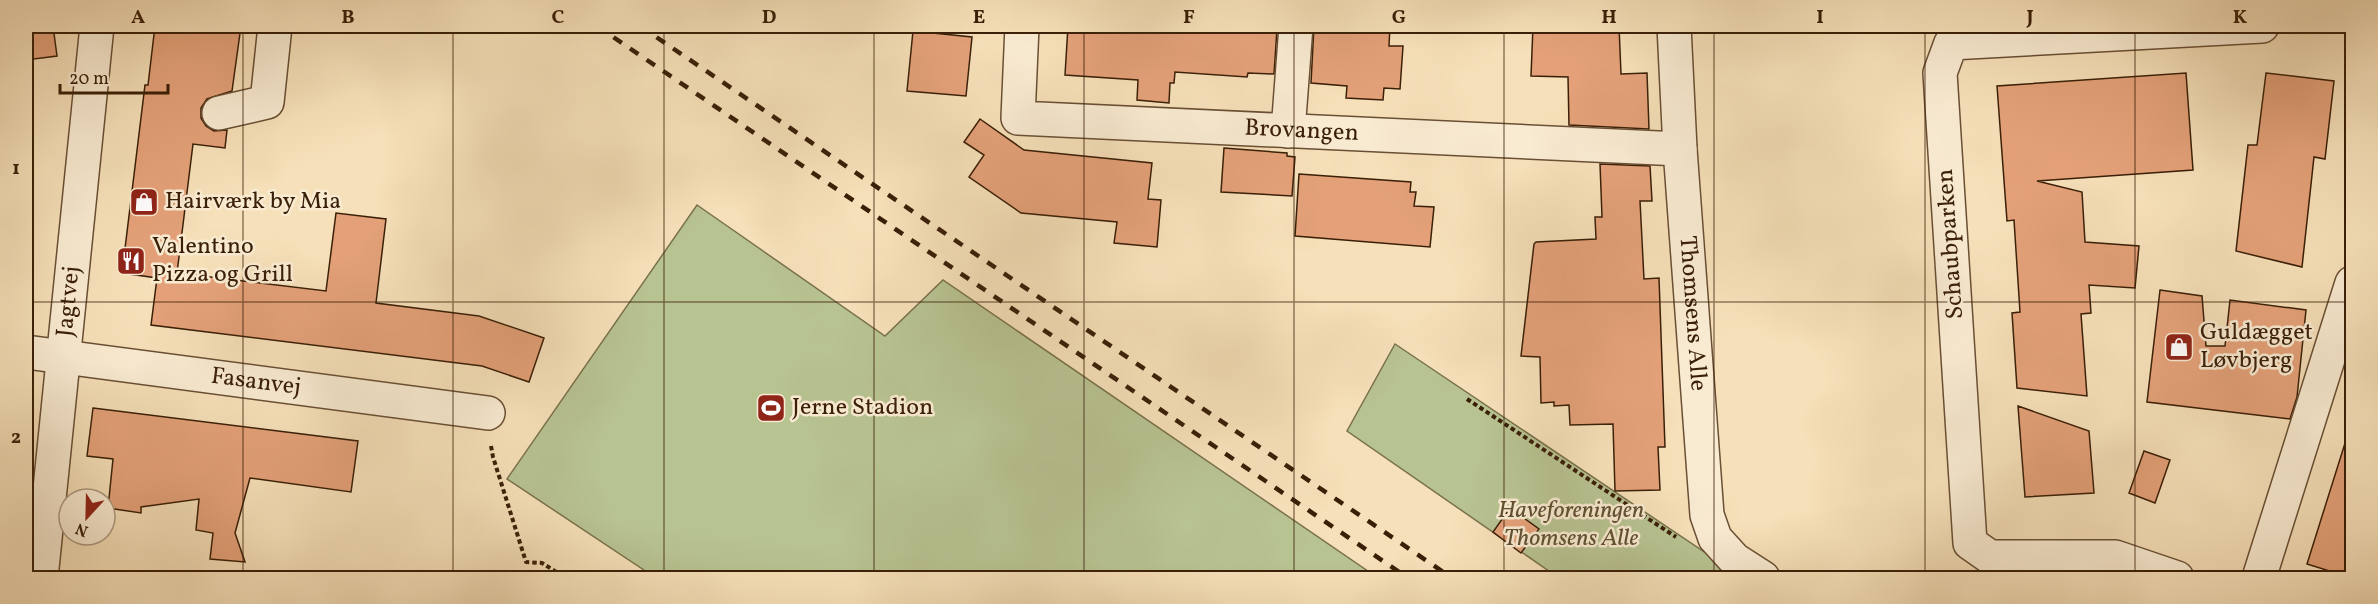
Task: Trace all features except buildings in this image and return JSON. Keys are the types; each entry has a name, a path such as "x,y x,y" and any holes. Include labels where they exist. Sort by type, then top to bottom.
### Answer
{"street":[{"name":"Jagtvej","path":"41,579 97,26"},
{"path":"219,113 267,102 275,26"},
{"name":"Brovangen","path":"1022,26 1018,118 1680,149"},
{"path":"1288,131 1296,26"},
{"name":"Thomsens Alle","path":"1674,26 1680,149 1707,515 1715,538 1735,560 1763,579"},
{"name":"Schaubparken","path":"2163,576 2115,557 1990,557 1970,543 1940,74 1951,43 2087,30 2262,26"},
{"path":"2259,579 2352,283"},
{"name":"Fasanvej","path":"26,352 488,413"}],"path":[{"path":"1467,399 1678,538 1715,538"},
{"path":"488,413 493,458 526,562 542,562 566,579"}],"green space":[{"name":"Jerne Stadion","path":"697,205 885,336 943,280 1378,578 656,578 507,479"},
{"name":"Haveforeningen Thomsens Alle","path":"1395,344 1743,578 1559,578 1347,431"}],"railway":[{"path":"597,26 1408,578"},
{"path":"640,26 1452,578"}],"place":[{"name":"Hairværk by Mia","path":"144,202"},
{"name":"Valentino Pizza og Grill","path":"131,261"},
{"name":"Guldægget Løvbjerg","path":"2179,347"},
{"name":"Jerne Stadion","path":"771,408"}]}
